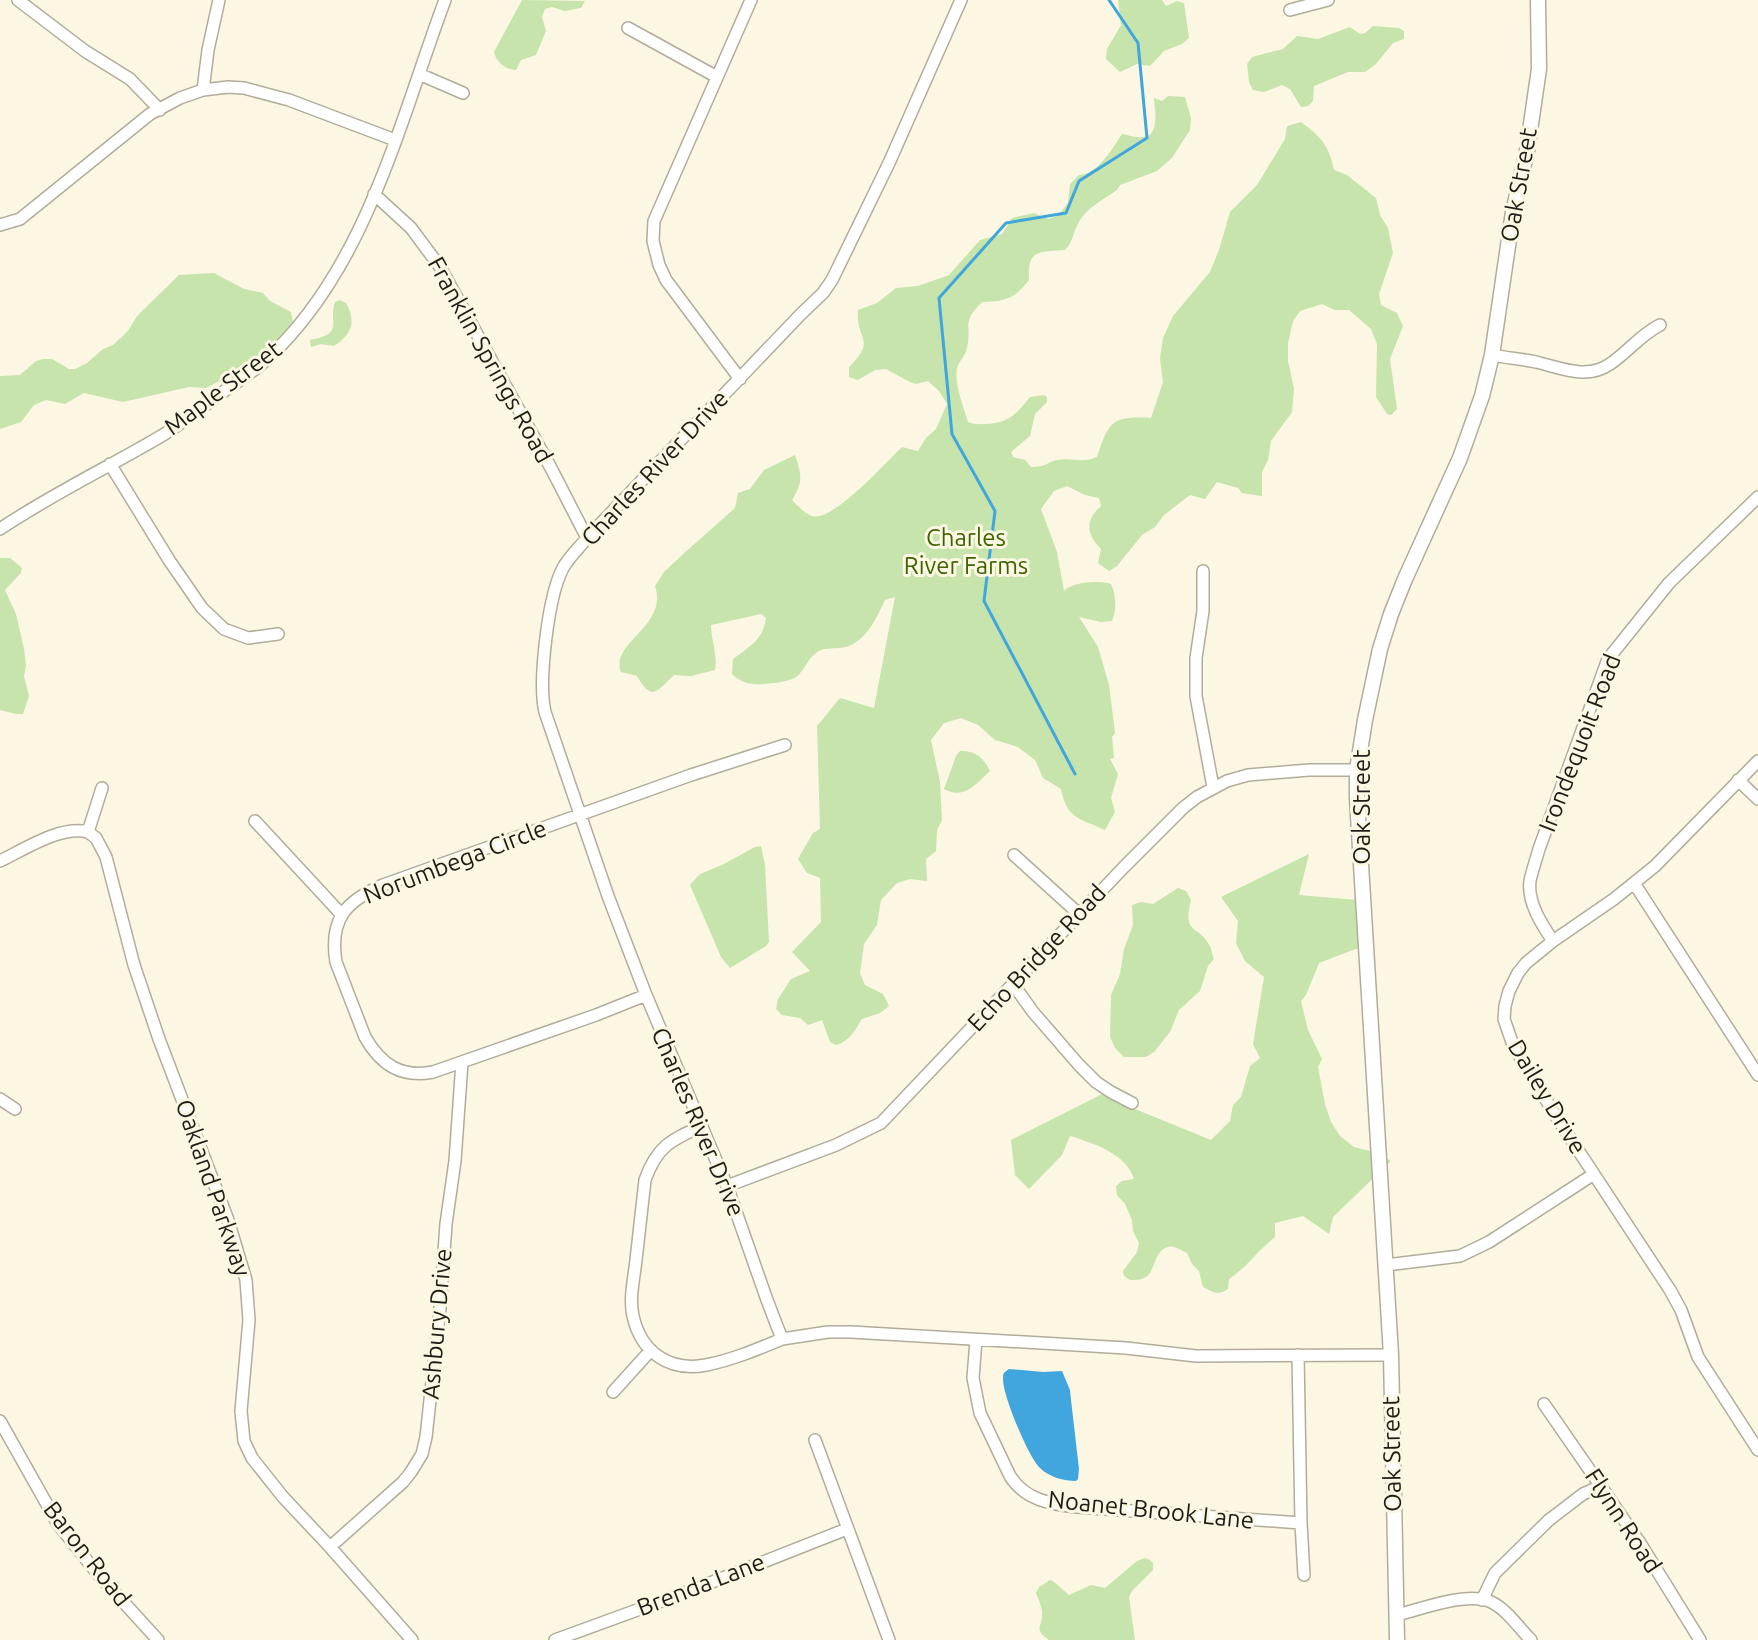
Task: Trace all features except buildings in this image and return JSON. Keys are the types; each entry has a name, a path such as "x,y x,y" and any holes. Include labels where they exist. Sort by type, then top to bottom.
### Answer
{"main road":[{"name":"Oak Street","path":"1397,1640 1391,1355 1357,770 1373,678 1391,614 1460,458 1482,396 1492,355 1513,212 1527,151 1539,69 1538,0"}],"street":[{"path":"18,0 85,51 130,79 160,110"},
{"path":"203,90 219,0"},
{"name":"Maple Street","path":"0,529 198,412 264,362 290,337 337,271 359,231 445,0"},
{"name":"Charles River Drive","path":"740,379 666,280 653,241 654,221 751,0"},
{"name":"Charles River Drive","path":"782,1339 727,1186 646,995 608,896 541,697 551,609 563,569 587,538 823,293 837,272 889,163 961,0"},
{"path":"1290,10 1328,0"},
{"path":"628,28 717,77"},
{"path":"419,74 463,93"},
{"path":"0,225 20,219 150,114 203,90 244,88 289,100 395,140"},
{"name":"Franklin Springs Road","path":"374,194 411,228 440,267 587,538"},
{"path":"1492,355 1588,372 1609,365 1660,325"},
{"path":"110,464 202,608 224,629 248,638 278,634"},
{"name":"Irondequoit Road","path":"1553,941 1530,897 1530,882 1539,849 1608,659 1669,583 1758,497"},
{"path":"1203,571 1196,696 1213,787"},
{"name":"Norumbega Circle","path":"646,995 433,1072 411,1074 389,1066 365,1037 336,962 337,926 347,907 365,893 383,885 785,745"},
{"name":"Dailey Drive","path":"1758,761 1655,866 1526,963 1509,991 1504,1019 1513,1045 1670,1290 1681,1310 1698,1357 1758,1450"},
{"name":"Echo Bridge Road","path":"727,1186 836,1145 881,1123 1183,808 1213,787 1248,775 1357,770"},
{"path":"1738,780 1758,799"},
{"path":"0,861 66,831 79,829 88,832 102,788"},
{"path":"255,821 342,915"},
{"name":"Oakland Parkway","path":"88,832 96,838 106,857 134,965 228,1220 246,1280 249,1320 241,1411 244,1441 261,1472 412,1640"},
{"path":"1014,855 1079,914"},
{"path":"1634,883 1758,1075"},
{"path":"1013,984 1085,1072 1132,1103"},
{"name":"Ashbury Drive","path":"330,1547 403,1482 422,1454 431,1400 462,1062"},
{"path":"0,1099 15,1109"},
{"path":"702,1126 662,1148 645,1180 632,1313 645,1345 673,1363 707,1365 782,1339 828,1332 1126,1348 1196,1356 1391,1355"},
{"path":"1386,1265 1448,1259 1467,1253 1594,1174"},
{"name":"Noanet Brook Lane","path":"976,1340 973,1378 980,1413 1010,1476 1026,1494 1051,1504 1077,1507 1301,1523"},
{"path":"613,1392 651,1350"},
{"path":"1298,1355 1304,1575"},
{"name":"Flynn Road","path":"1544,1404 1640,1543 1700,1640"},
{"name":"Baron Road","path":"0,1421 58,1524 154,1638"},
{"path":"815,1440 889,1640"},
{"path":"1482,1600 1495,1573 1549,1520 1583,1494 1601,1486"},
{"name":"Brenda Lane","path":"555,1640 847,1529"},
{"path":"1397,1615 1457,1600 1482,1600 1501,1609 1531,1640"}],"green space":[{"path":"522,0 585,1 581,8 565,11 552,7 545,9 542,17 546,31 536,55 521,60 516,70 512,70 499,62 494,52"},
{"path":"1118,0 1162,0 1166,6 1177,1 1184,3 1189,38 1164,51 1150,66 1137,64 1120,72 1106,59 1107,49 1121,25"},
{"path":"1373,26 1399,28 1404,31 1404,39 1393,43 1365,72 1348,72 1314,86 1313,101 1308,106 1301,107 1290,89 1282,85 1264,92 1253,90 1249,82 1247,64 1252,57 1283,49 1297,36 1318,39 1350,27 1360,34"},
{"name":"Charles River Farms","path":"1168,96 1185,97 1191,118 1190,130 1172,158 1157,171 1120,185 1094,205 1084,215 1065,250 1036,254 1030,263 1029,280 1019,291 1003,300 982,302 972,315 968,324 967,348 958,365 956,378 968,422 1002,422 1017,412 1030,397 1047,397 1047,402 1035,414 1030,436 1011,452 1013,457 1025,460 1031,467 1057,460 1097,457 1105,435 1114,423 1128,418 1151,418 1163,382 1160,358 1163,338 1173,316 1210,272 1230,212 1257,185 1285,139 1287,126 1301,122 1323,142 1334,170 1347,175 1376,198 1380,215 1388,228 1393,253 1379,294 1381,305 1397,313 1403,326 1390,359 1397,409 1391,415 1387,414 1376,397 1377,344 1371,329 1349,310 1335,310 1322,304 1300,311 1293,321 1288,343 1294,389 1292,412 1271,441 1268,460 1262,472 1262,496 1242,493 1238,488 1217,482 1205,499 1190,495 1142,535 1117,566 1109,571 1098,563 1101,549 1092,538 1089,527 1101,506 1099,498 1067,486 1054,491 1041,509 1057,552 1064,591 1079,584 1099,582 1111,584 1114,593 1112,621 1079,617 1098,647 1109,685 1115,733 1112,737 1114,758 1110,759 1118,774 1111,798 1115,812 1105,830 1081,820 1067,806 1061,789 1043,778 1035,760 1018,747 995,740 978,725 961,718 944,723 931,740 940,782 942,820 937,830 936,851 926,859 927,881 910,879 897,883 881,900 877,925 864,944 860,973 865,985 883,994 889,1006 880,1013 862,1019 849,1038 836,1045 830,1042 822,1020 808,1025 800,1018 782,1015 776,1009 778,999 791,979 810,971 792,952 821,922 820,878 807,873 798,859 813,833 820,829 817,726 840,698 874,708 895,597 885,600 868,630 856,642 819,651 796,677 770,684 751,684 732,674 733,659 755,642 762,632 766,618 761,614 711,625 715,670 691,676 674,675 654,692 647,689 637,676 621,672 623,652 654,612 657,600 655,586 664,572 735,508 738,493 750,489 764,470 795,455 800,478 792,500 809,515 821,516 845,501 902,447 918,451 936,429 947,404 928,381 916,384 886,369 875,370 858,380 849,377 849,367 864,345 858,310 877,303 896,288 918,286 949,275 980,240 1002,234 1012,218 1034,213 1048,219 1058,216 1068,203 1070,184 1079,175 1098,166 1122,134 1140,137 1152,133 1154,98 1162,101"},
{"path":"214,273 244,289 263,293 270,301 291,312 293,323 253,364 206,388 189,387 123,402 84,393 65,404 46,400 34,405 21,422 0,429 0,376 20,375 43,359 52,359 75,369 113,345 128,331 137,316 179,275"},
{"path":"340,300 346,303 351,316 348,333 334,346 321,344 311,347 310,340 321,338 331,331 335,302"},
{"path":"0,558 10,558 22,568 5,590 16,614 24,649 24,676 29,696 23,714 0,710"},
{"path":"960,751 978,756 990,771 969,789 958,793 944,789"},
{"path":"761,846 765,865 769,942 730,968 721,957 690,885 700,874"},
{"path":"1309,854 1299,895 1369,901 1374,942 1319,963 1301,1001 1308,1030 1322,1059 1318,1067 1325,1104 1340,1136 1354,1147 1374,1152 1391,1161 1333,1217 1329,1234 1303,1216 1275,1223 1275,1237 1229,1279 1228,1289 1224,1291 1216,1292 1203,1287 1199,1271 1187,1253 1172,1247 1163,1249 1148,1275 1130,1280 1123,1271 1137,1252 1139,1243 1125,1204 1117,1195 1116,1186 1122,1181 1134,1179 1130,1170 1117,1156 1070,1136 1062,1155 1029,1189 1015,1175 1011,1140 1116,1087 1130,1107 1211,1140 1230,1121 1233,1105 1241,1097 1250,1066 1260,1058 1253,1044 1264,977 1245,961 1236,943 1238,921 1221,897"},
{"path":"1178,888 1186,891 1191,900 1188,919 1211,948 1214,959 1208,966 1200,991 1179,1010 1170,1032 1154,1052 1146,1057 1124,1057 1110,1037 1111,995 1133,925 1132,905 1141,902 1153,904"},
{"path":"1145,1558 1153,1563 1153,1570 1129,1597 1135,1640 1049,1640 1041,1633 1042,1609 1036,1593 1039,1587 1050,1580 1069,1595 1091,1585 1105,1588"}],"water":[{"path":"1009,1369 1062,1371 1070,1390 1079,1469 1076,1481 1052,1476 1035,1461 1007,1398 1003,1377"}],"waterway":[{"path":"1075,774 984,601 995,511 952,434 939,298 1006,223 1066,213 1079,181 1147,138 1138,43 1109,0"}]}
